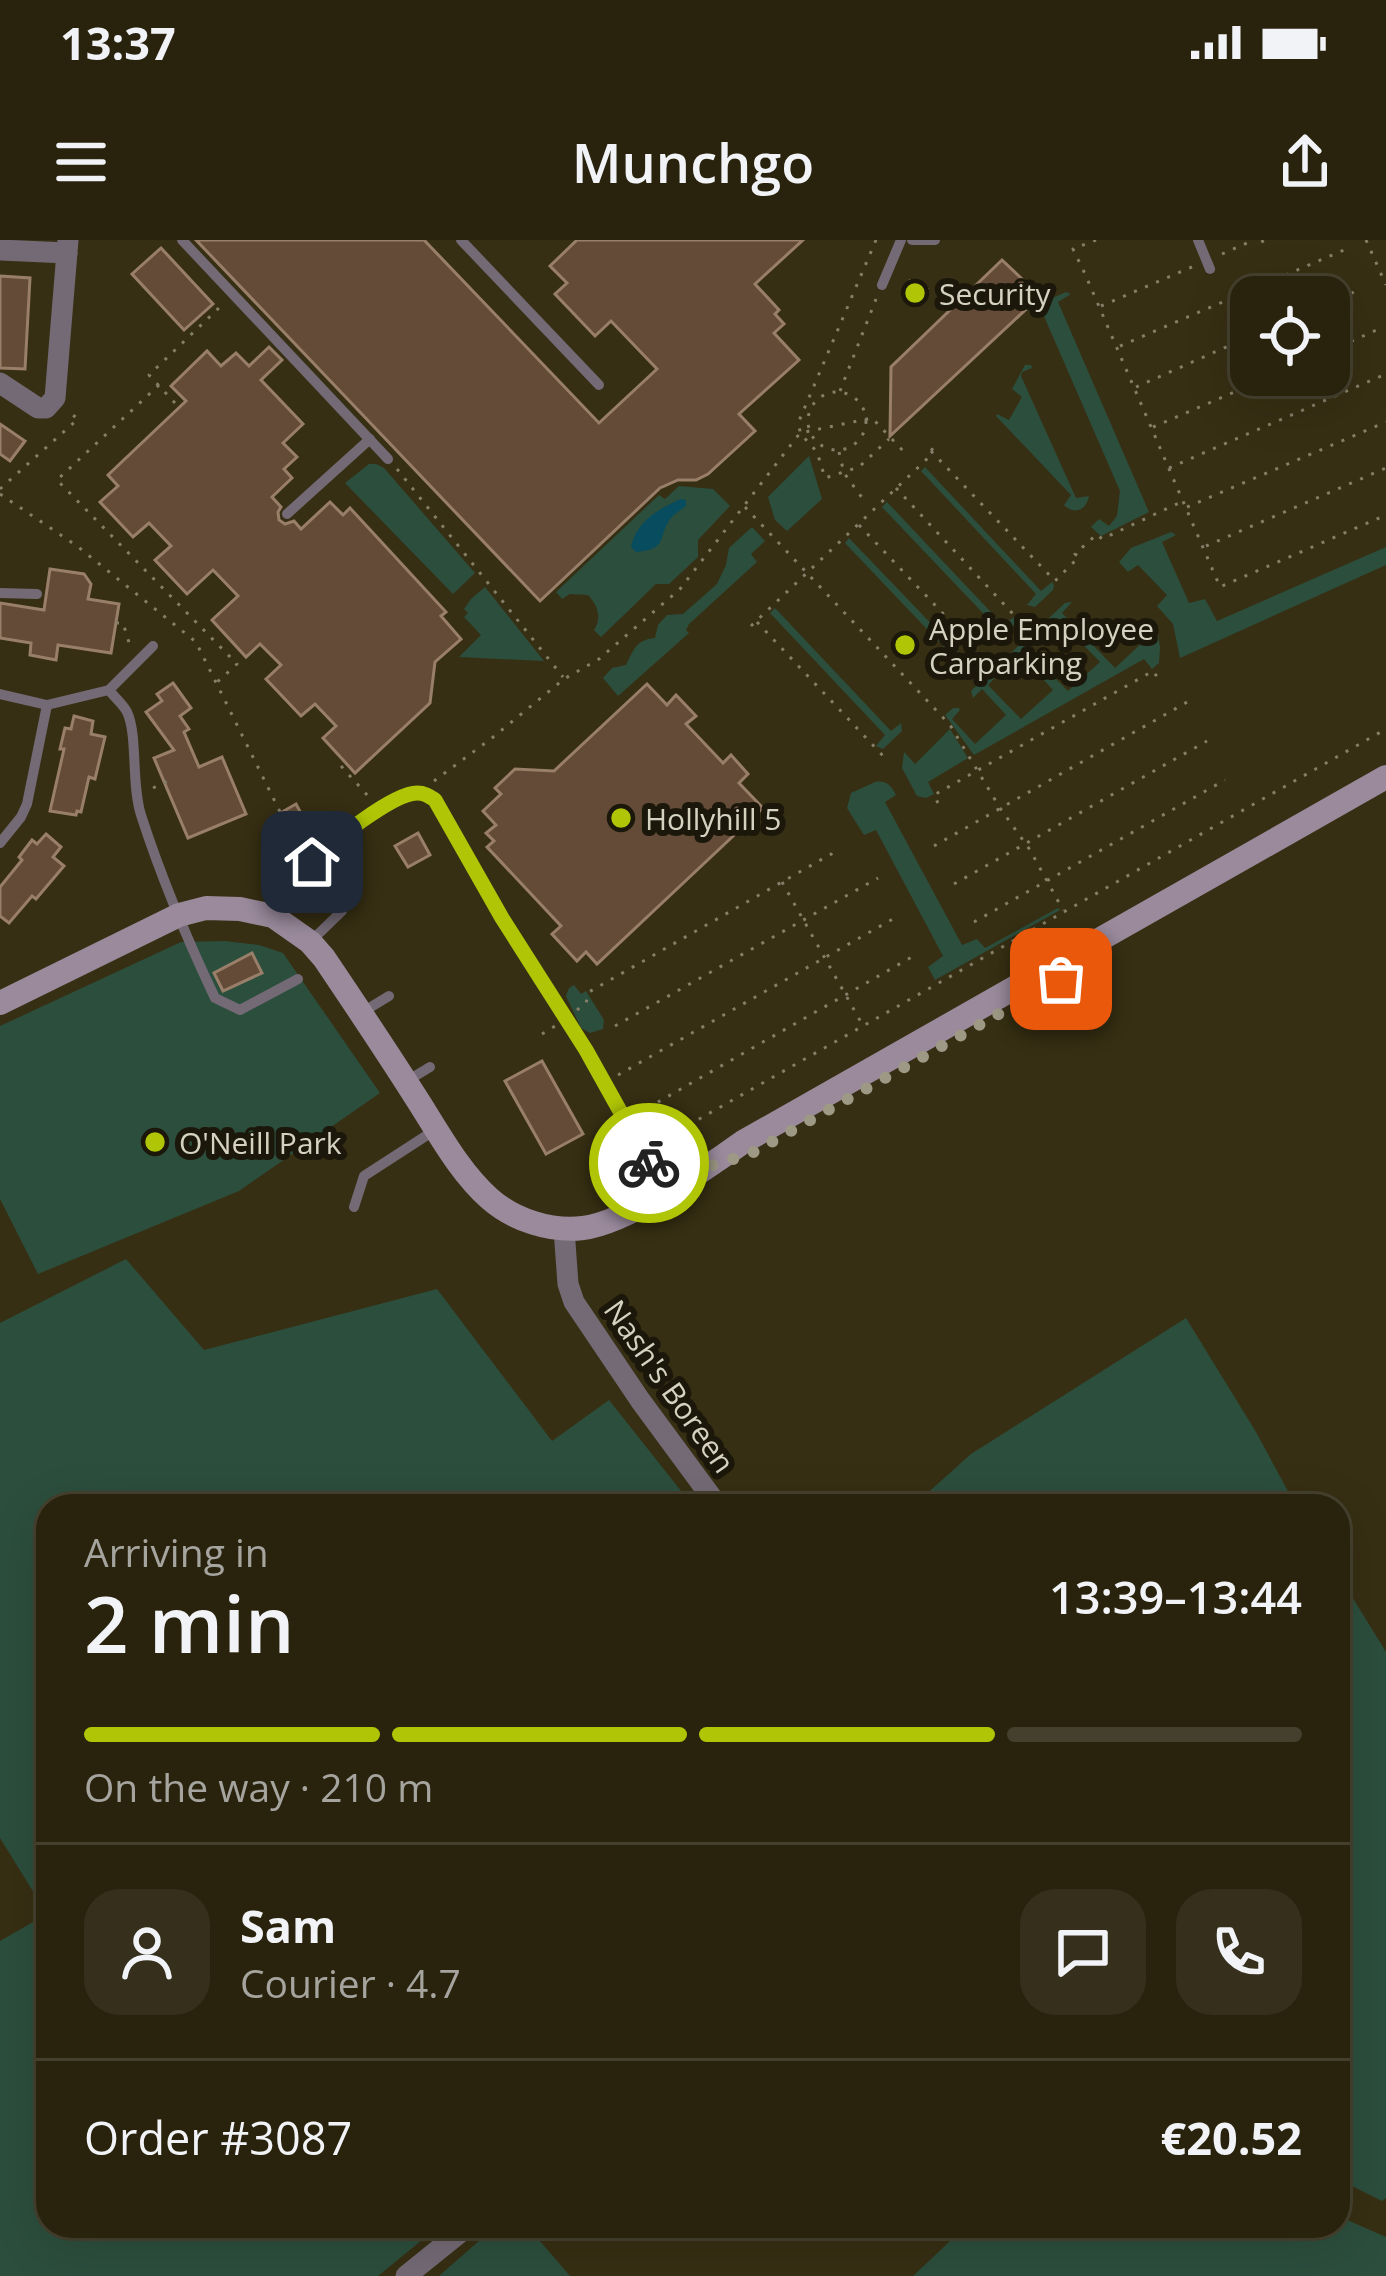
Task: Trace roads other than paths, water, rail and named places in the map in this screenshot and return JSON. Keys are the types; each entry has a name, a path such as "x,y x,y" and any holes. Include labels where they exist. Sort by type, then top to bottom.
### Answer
{"street":[{"path":"0,250 68,247 53,401 38,408 0,382"},
{"path":"0,1003 179,915 222,907 273,916 310,941 477,1186 521,1219 565,1229 600,1225 1386,777"},
{"path":"710,1166 750,1154 1386,793"},
{"name":"Nash's Boreen","path":"565,1229 566,1270 574,1303 709,1494"},
{"path":"406,2276 453,2238"}],"lane":[{"path":"182,240 388,459"},
{"path":"461,240 599,385"},
{"path":"882,285 901,240"},
{"path":"912,240 935,240"},
{"path":"1198,240 1208,265"},
{"path":"287,514 370,439"},
{"path":"0,593 37,595"},
{"path":"0,694 47,705 109,690 154,646"},
{"path":"109,690 127,712 140,813 215,998 240,1010 298,980"},
{"path":"0,843 27,804 47,705"},
{"path":"273,916 312,862 352,827 410,794 431,797 567,1018 665,1191"},
{"path":"310,941 342,911"},
{"path":"361,1013 389,996"},
{"path":"406,1082 430,1067"},
{"path":"354,1207 364,1176 436,1129"}],"water":[{"path":"681,499 686,506 670,519 657,546 636,552 631,547 643,523"}],"place":[{"name":"Security","path":"915,293"},
{"name":"Apple Employee Carparking","path":"905,645"},
{"name":"Hollyhill 5","path":"621,818"},
{"name":"O'Neill Park","path":"155,1142"}]}
